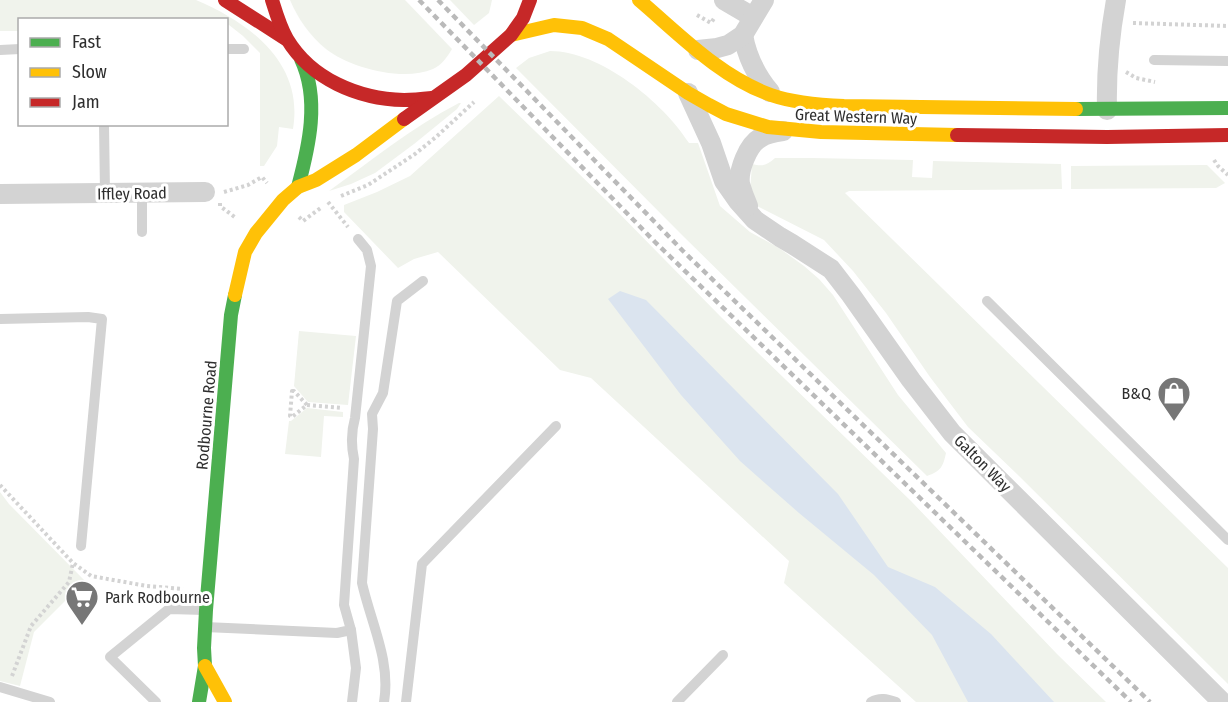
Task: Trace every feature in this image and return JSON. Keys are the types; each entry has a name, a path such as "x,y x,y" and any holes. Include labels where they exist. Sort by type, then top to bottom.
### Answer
{"main road":[{"path":"225,0 286,39"},
{"path":"272,0 286,39 301,59 322,75 353,91 381,98 398,100 432,98"},
{"path":"511,35 523,18 530,0"},
{"name":"Great Western Way","path":"639,0 698,50 750,86 773,95 801,101 832,105 1107,110 1228,108"},
{"name":"Great Western Way","path":"511,35 554,25 582,28 608,39 688,93 726,114 768,128 1032,136 1228,135"},
{"name":"Rodbourne Road","path":"199,702 205,666 206,610 231,315 245,252 256,233 283,200 297,187 316,180 356,155 466,75 511,35"},
{"path":"297,187 306,151 311,108 310,83 301,59"},
{"name":"Rodbourne Road","path":"205,666 225,702"}],"street":[{"path":"1107,110 1107,71 1116,0"},
{"path":"698,50 728,45 743,35 759,8 726,1"},
{"path":"743,35 755,72 773,95"},
{"name":"Galton Way","path":"688,93 711,143 724,181 738,201 755,220 831,269 952,433 1222,702"},
{"path":"755,220 740,183 743,163 760,138 773,132 788,130"},
{"name":"Iffley Road","path":"0,194 215,190"}],"lane":[{"path":"228,49 244,49"},
{"path":"0,50 18,50"},
{"path":"1154,60 1228,61"},
{"path":"104,126 105,193"},
{"path":"142,193 142,232"},
{"path":"352,702 356,668 351,630 344,605 354,459 351,447 370,266 367,250 358,239"},
{"path":"384,702 385,669 362,583 373,429 372,414 383,393 397,301 423,281"},
{"path":"987,302 1228,540"},
{"path":"0,319 88,317 102,319 81,546"},
{"path":"406,702 422,564 556,426"},
{"path":"156,702 110,657 169,609 206,610"},
{"path":"205,627 337,633 351,630"},
{"path":"677,702 723,655"},
{"path":"4,688 50,702"},
{"path":"871,702 876,699 896,702"}],"path":[{"path":"691,11 711,22 726,1"},
{"path":"1112,25 1127,23 1228,26"},
{"path":"1214,159 1228,175"},
{"path":"256,233 220,206 215,190 225,192 262,177"},
{"path":"328,202 358,239"},
{"path":"307,405 292,417 290,416 292,391 307,405 356,409"},
{"path":"4,688 31,626 69,582 73,563"}],"shaded area":[{"path":"0,0 196,0 235,21 269,48 290,84 294,105 293,129 279,127 277,146 264,166 260,166 260,53 228,25 228,18 18,18 18,31 0,31"},
{"path":"290,0 405,0 452,49 439,65 421,73 392,73 362,67 336,56 320,44 305,27"},
{"path":"450,0 492,0 489,13 474,25"},
{"path":"550,51 569,53 609,69 647,96 678,127 689,143 698,143 720,206 750,232 779,248 804,266 833,295 898,395 946,453 938,470 927,476 516,68 529,58"},
{"path":"499,96 721,317 911,501 1106,702 916,702 784,583 789,561 591,378 560,370 438,252 414,259 398,268 344,212 344,205 410,176"},
{"path":"461,103 457,109 375,173 329,191 408,133"},
{"path":"775,158 913,160 912,177 932,178 933,161 1061,164 1062,189 849,191 845,193 1228,568 1228,684 968,427 886,313 853,271 824,240 757,206 750,192 752,164 765,165"},
{"path":"1207,165 1225,183 1216,188 1071,189 1071,166"},
{"path":"620,291 646,300 838,494 888,567 935,587 991,634 1054,702 968,702 932,635 874,575 740,461 681,395 608,299"},
{"path":"299,331 356,336 348,405 308,402 294,386"},
{"path":"307,408 343,412 343,417 324,416 321,457 285,454 289,421"},
{"path":"0,492 85,581 34,632 20,686 0,681"}],"railway":[{"path":"419,0 655,242 1131,702"},
{"path":"438,0 683,251 1150,702"}],"traffic: fast":[{"path":"298,187 311,123 310,90 301,59"},
{"path":"1076,109 1228,108"},
{"path":"199,702 205,666 206,610 231,315 235,295"}],"traffic: slow":[{"path":"639,0 717,66 752,87 780,98 844,106 1076,109"},
{"path":"511,35 554,25 582,28 608,39 709,105 726,114 768,127 821,132 957,135"},
{"path":"235,295 245,252 256,233 283,200 298,187 316,180 356,155 404,119"},
{"path":"205,666 225,702"}],"traffic: jam":[{"path":"225,0 286,39"},
{"path":"272,0 287,39 297,53 322,76 353,91 370,96 404,100 432,98"},
{"path":"404,119 466,75 511,35 523,18 530,0"},
{"path":"957,135 1107,137 1228,135"}],"place":[{"name":"B&Q","path":"1174,422"},
{"name":"Park Rodbourne","path":"82,626"}]}
